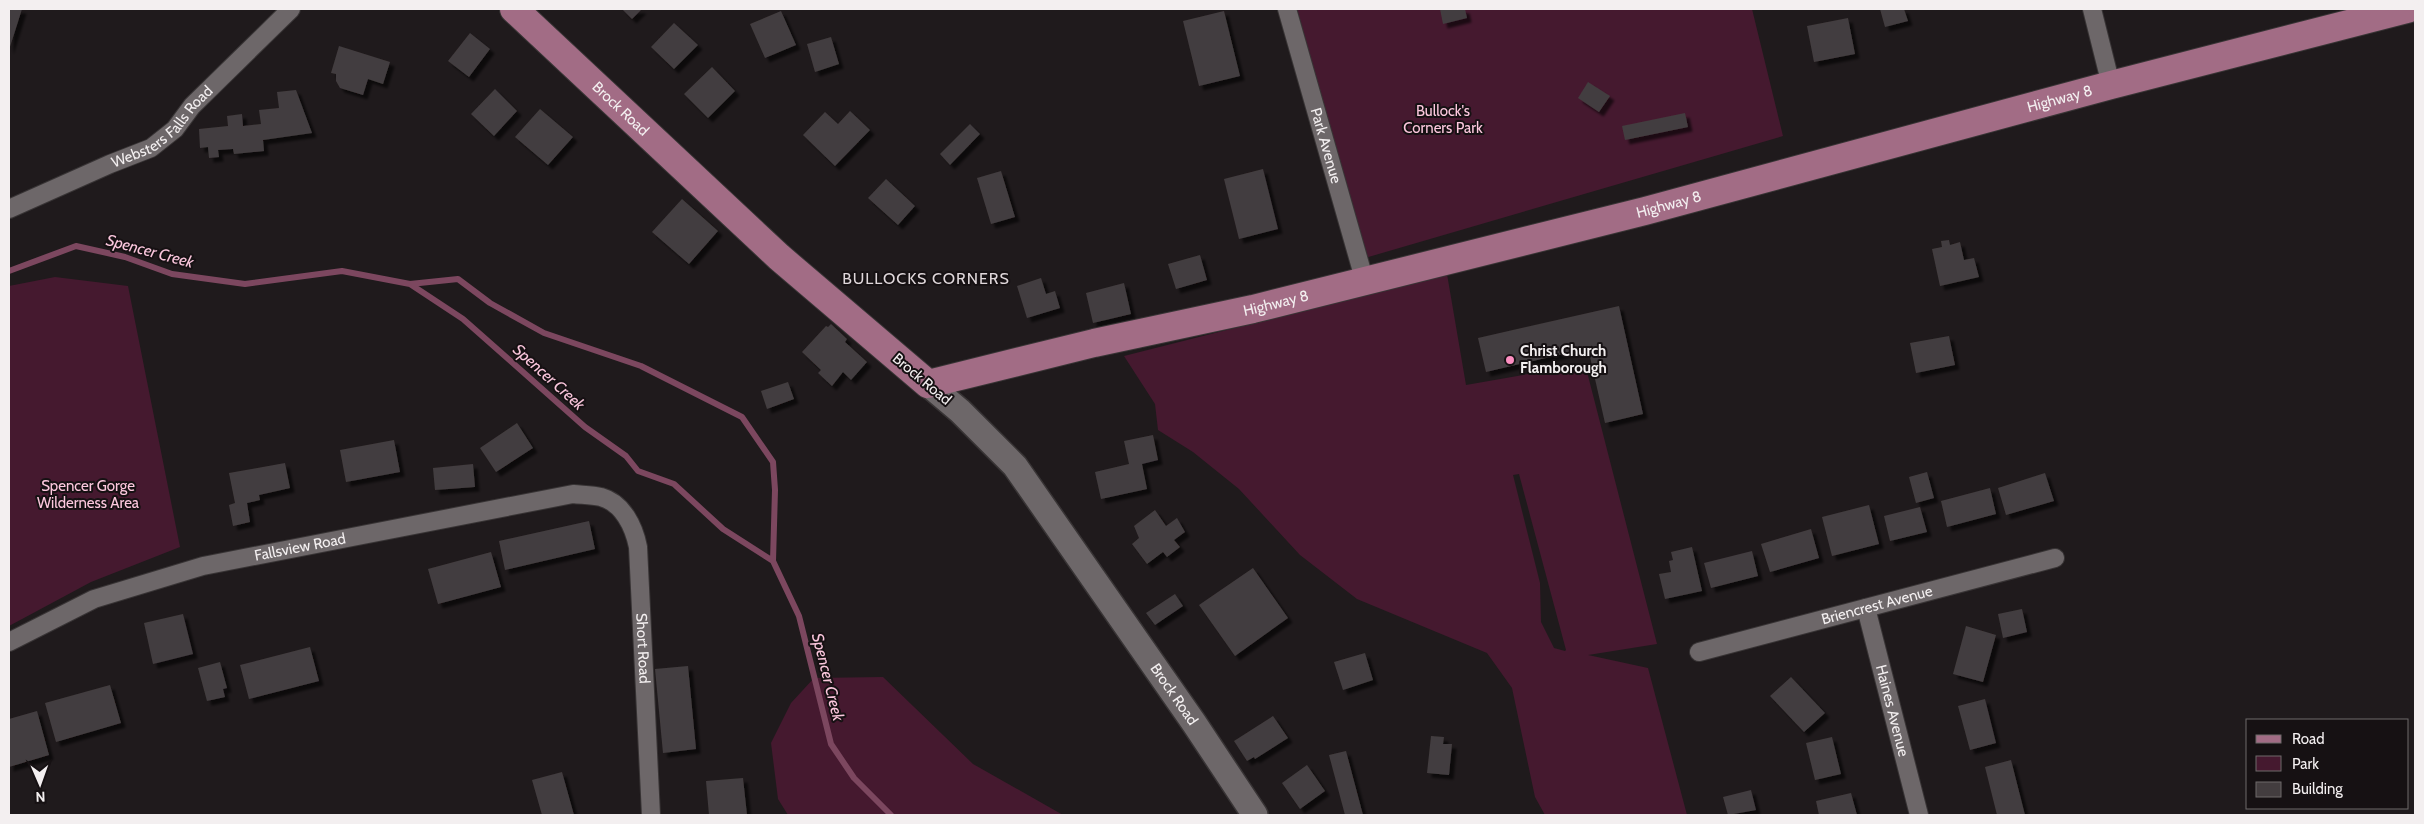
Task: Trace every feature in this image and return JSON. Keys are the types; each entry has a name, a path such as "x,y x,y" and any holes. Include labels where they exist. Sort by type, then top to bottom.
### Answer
{"main road":[{"name":"Brock Road","path":"514,9 779,257 967,417 1015,466 1194,722 1255,815"},
{"name":"Highway 8","path":"928,384 1094,343 1253,309 1655,209 2111,85 2407,9"}],"street":[{"name":"Websters Falls Road","path":"9,209 151,148 175,128 192,106 291,9"},
{"name":"Park Avenue","path":"1287,9 1365,282"},
{"path":"2092,9 2111,85"},
{"name":"Fallsview Road","path":"9,642 94,599 203,566 573,494 602,497"},
{"name":"Short Road","path":"602,497 622,510 634,530 638,547 651,815"},
{"name":"Briencrest Avenue","path":"1699,652 2054,558"},
{"name":"Haines Avenue","path":"1866,608 1919,815"}],"green space":[{"name":"Bullock's Corners Park","path":"1297,9 1752,9 1783,136 1365,258"},
{"path":"1447,274 1466,385 1585,364 1657,644 1588,655 1648,668 1687,815 1545,815 1535,797 1512,688 1487,653 1357,599 1300,555 1239,489 1193,452 1158,430 1155,404 1124,356","holes":["1519,474 1566,650 1554,648 1541,622 1540,583 1513,475"]},
{"name":"Spencer Gorge Wilderness Area","path":"55,277 128,286 180,547 91,582 9,626 9,286"},
{"path":"883,677 973,764 1063,815 788,815 778,799 771,743 791,703 814,678"}],"building":[{"path":"9,9 22,9 9,50"},
{"path":"622,9 642,9 632,19"},
{"path":"1440,9 1465,9 1467,18 1443,24"},
{"path":"1880,9 1904,9 1908,21 1885,27"},
{"path":"781,11 796,45 765,58 750,24"},
{"path":"1224,11 1240,76 1199,86 1183,21"},
{"path":"1848,18 1855,54 1814,62 1807,26"},
{"path":"674,23 698,45 674,69 651,47"},
{"path":"470,33 490,49 469,77 448,61"},
{"path":"831,37 839,64 815,72 807,44"},
{"path":"339,46 390,62 383,84 368,79 363,95 340,88 336,81 336,74 331,73"},
{"path":"712,67 735,91 708,118 684,94"},
{"path":"1588,82 1610,96 1599,112 1578,98"},
{"path":"495,89 517,111 494,136 471,114"},
{"path":"296,90 312,133 263,140 264,151 234,154 233,149 218,150 219,157 209,158 208,147 200,148 199,129 228,126 227,116 242,114 243,126 261,124 259,110 279,108 277,92"},
{"path":"540,109 573,137 548,165 515,137"},
{"path":"850,111 870,130 835,166 803,135 825,112 838,124"},
{"path":"1685,113 1688,127 1625,140 1622,126"},
{"path":"970,124 980,134 950,165 940,154"},
{"path":"1263,169 1278,229 1239,239 1224,179"},
{"path":"1001,171 1015,217 991,224 977,178"},
{"path":"886,179 915,206 898,225 868,198"},
{"path":"682,199 718,231 689,264 652,232"},
{"path":"1949,240 1950,245 1960,242 1964,260 1974,258 1979,277 1940,286 1932,249 1942,247 1941,241"},
{"path":"1200,255 1207,280 1176,289 1168,264"},
{"path":"1041,278 1046,294 1055,291 1060,308 1027,318 1017,286"},
{"path":"1124,283 1131,314 1093,323 1086,293"},
{"name":"Christ Church Flamborough","path":"1619,306 1643,414 1605,423 1588,348 1486,372 1478,338"},
{"path":"831,324 847,339 845,342 867,362 851,380 843,372 832,386 818,373 821,370 802,352 826,326 828,327"},
{"path":"1949,336 1955,365 1916,373 1910,343"},
{"path":"788,382 794,399 767,409 761,391"},
{"path":"517,423 533,448 496,472 480,448"},
{"path":"1153,435 1158,460 1142,464 1147,489 1101,499 1095,472 1129,464 1124,441"},
{"path":"394,440 400,472 346,482 340,450"},
{"path":"285,463 290,488 259,495 260,500 247,503 250,522 233,526 229,505 235,503 229,473"},
{"path":"473,464 475,487 435,490 433,468"},
{"path":"1927,472 1934,498 1916,503 1909,477"},
{"path":"2045,473 2054,501 2006,515 1998,488"},
{"path":"1990,488 1996,514 1947,527 1941,501"},
{"path":"1869,505 1879,544 1832,556 1822,517"},
{"path":"1920,507 1927,532 1890,541 1884,516"},
{"path":"1155,510 1166,526 1177,518 1185,532 1174,540 1180,547 1167,557 1163,552 1147,564 1132,544 1139,538 1134,526"},
{"path":"589,521 595,549 505,570 499,541"},
{"path":"1811,529 1819,558 1770,572 1761,544"},
{"path":"1692,547 1702,591 1665,599 1659,574 1671,572 1669,561 1673,560 1671,552"},
{"path":"1752,551 1758,576 1711,588 1704,563"},
{"path":"491,552 501,587 438,604 428,569"},
{"path":"1253,568 1288,618 1235,656 1199,605"},
{"path":"1175,594 1183,606 1155,625 1146,613"},
{"path":"2022,609 2027,632 2003,638 1998,614"},
{"path":"183,614 193,654 153,664 144,623"},
{"path":"1966,626 1996,635 1983,682 1953,674"},
{"path":"310,647 319,681 249,699 240,665"},
{"path":"1365,653 1373,680 1343,690 1334,662"},
{"path":"220,662 227,688 223,689 225,697 207,701 198,668"},
{"path":"688,666 696,749 663,753 655,669"},
{"path":"1791,677 1825,713 1804,732 1770,696"},
{"path":"110,685 121,723 56,742 45,703"},
{"path":"1985,699 1996,743 1970,750 1958,706"},
{"path":"37,711 49,755 9,767 9,719"},
{"path":"1273,716 1288,738 1255,759 1254,757 1247,761 1234,741"},
{"path":"1431,736 1444,737 1443,744 1452,744 1449,775 1427,773"},
{"path":"1832,737 1841,774 1815,780 1806,743"},
{"path":"1346,751 1363,815 1345,815 1329,755"},
{"path":"2011,760 2025,815 1997,815 1985,767"},
{"path":"1307,765 1325,791 1300,809 1282,783"},
{"path":"562,772 574,815 542,815 532,780"},
{"path":"743,778 747,815 709,815 706,781"},
{"path":"1751,790 1756,810 1728,815 1723,797"},
{"path":"1851,793 1857,815 1819,815 1816,801"}],"waterway":[{"name":"Spencer Creek","path":"9,271 76,246 125,257 172,274 245,284 342,271 410,284 463,319 585,427 626,456 638,471 674,484 723,529 773,561 799,616 831,744 854,778 891,815"},
{"path":"410,284 458,279 490,303 544,333 641,366 742,417 773,462 775,490 773,561"}],"place":[{"name":"Christ Church Flamborough","path":"1510,360"}],"district":[{"name":"BULLOCKS CORNERS","path":"926,278"}]}
